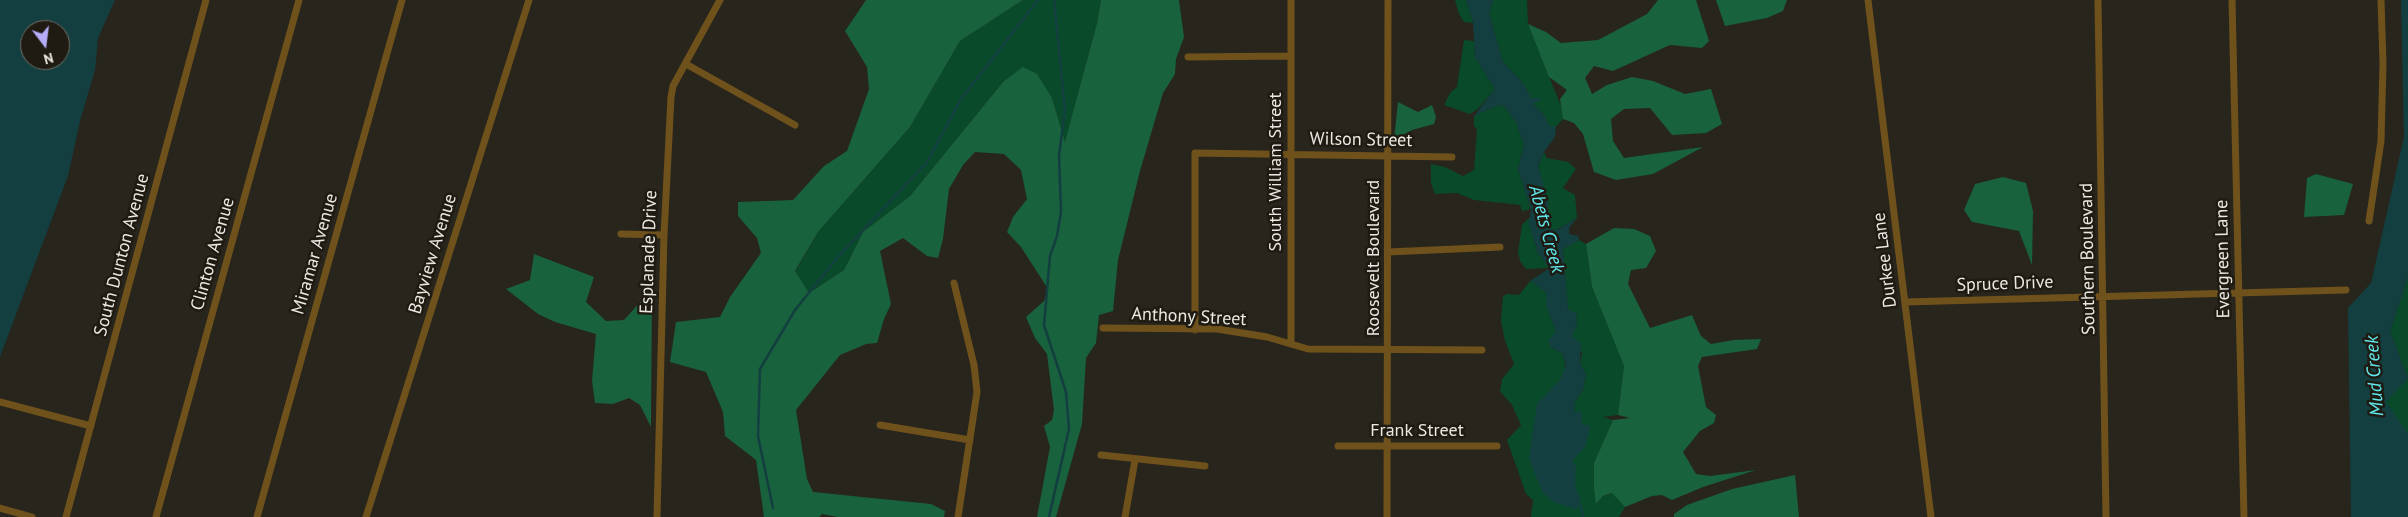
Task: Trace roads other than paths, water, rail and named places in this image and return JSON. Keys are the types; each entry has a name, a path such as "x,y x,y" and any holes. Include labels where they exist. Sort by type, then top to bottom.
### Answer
{"street":[{"name":"South Dunton Avenue","path":"66,517 206,0"},
{"name":"Clinton Avenue","path":"156,517 299,0"},
{"name":"Miramar Avenue","path":"257,517 402,0"},
{"name":"Bayview Avenue","path":"366,517 529,0"},
{"name":"Esplanade Drive","path":"657,517 664,235 671,97 673,86 720,0"},
{"name":"South William Street","path":"1291,0 1291,344"},
{"name":"Roosevelt Boulevard","path":"1387,517 1388,0"},
{"name":"Durkee Lane","path":"1868,0 1931,517"},
{"name":"Southern Boulevard","path":"2098,0 2106,517"},
{"name":"Evergreen Lane","path":"2232,0 2244,517"},
{"path":"2369,221 2381,141 2383,64 2381,0"},
{"path":"1188,57 1291,56"},
{"path":"686,64 795,125"},
{"name":"Wilson Street","path":"1195,330 1195,153 1292,153 1452,157"},
{"path":"621,234 664,235"},
{"path":"1388,252 1500,247"},
{"path":"954,283 976,380 970,440 958,517"},
{"name":"Spruce Drive","path":"1905,302 2103,296 2240,295 2346,290"},
{"name":"Anthony Street","path":"1103,328 1243,332 1308,349 1482,350"},
{"path":"0,402 91,426"},
{"path":"880,425 970,440"},
{"name":"Frank Street","path":"1338,446 1497,446"},
{"path":"1101,455 1204,466"},
{"path":"1126,517 1135,460"},
{"path":"0,508 32,517"}],"water":[{"path":"0,0 115,0 98,38 95,70 80,121 68,176 0,357"},
{"path":"1466,0 1493,0 1489,14 1503,62 1523,83 1531,98 1543,98 1533,104 1543,114 1550,127 1556,127 1555,137 1544,152 1538,166 1548,203 1548,228 1557,230 1577,218 1569,228 1569,234 1578,236 1579,240 1563,249 1568,310 1576,313 1577,324 1572,336 1581,344 1580,363 1586,374 1583,390 1575,401 1574,412 1581,411 1582,424 1590,426 1585,447 1572,461 1576,467 1575,484 1581,502 1576,509 1553,502 1542,491 1529,459 1537,404 1560,380 1566,366 1563,354 1551,347 1548,341 1556,332 1546,304 1547,294 1531,280 1550,268 1538,253 1529,223 1531,209 1518,169 1524,144 1516,122 1503,105 1496,106 1474,116 1495,89 1475,57 1473,23"},
{"name":"Mud Creek","path":"2401,0 2408,0 2408,276 2390,331 2408,378 2386,402 2408,434 2408,517 2351,517 2348,308 2371,283 2404,137"}],"waterway":[{"path":"773,508 758,436 760,369 795,310 837,258 927,162 961,99 1038,0"},
{"path":"1049,517 1069,429 1066,392 1044,325 1050,256 1057,236 1061,212 1059,155 1065,111 1054,0"},
{"name":"Abets Creek","path":"1576,504 1581,507 1583,517"}]}
